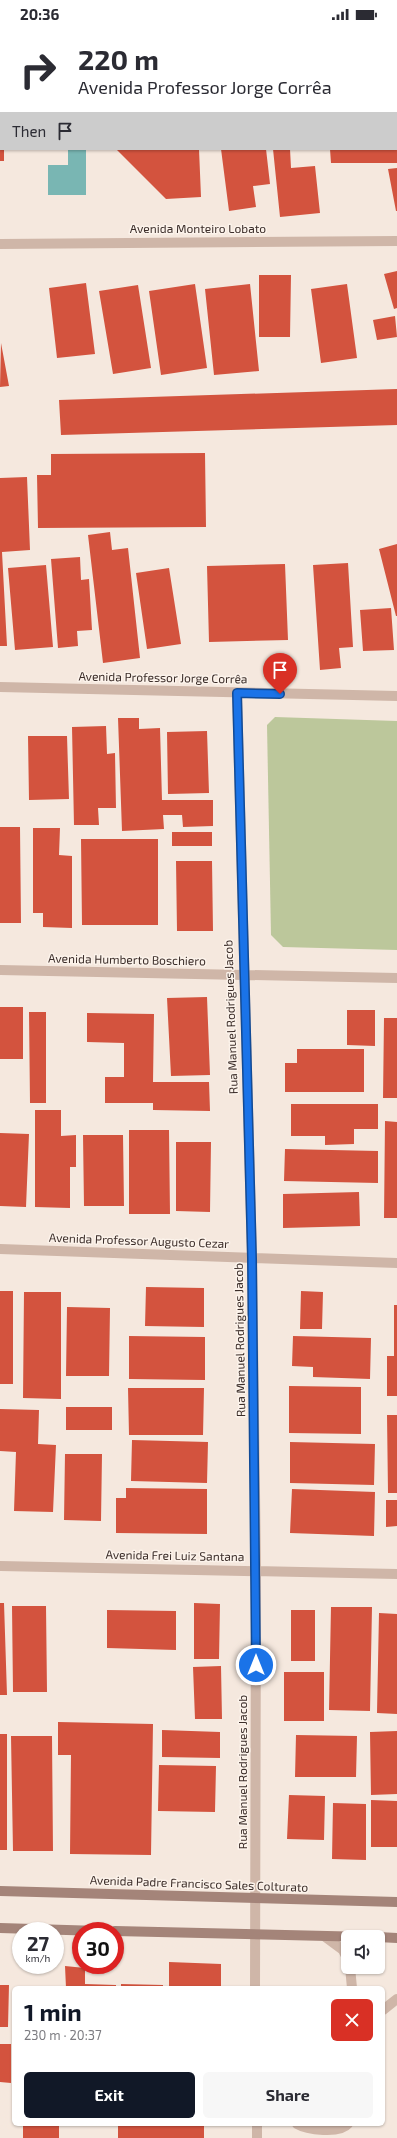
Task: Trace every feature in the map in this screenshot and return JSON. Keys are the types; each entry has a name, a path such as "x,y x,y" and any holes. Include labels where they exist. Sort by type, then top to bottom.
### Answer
{"main road":[{"name":"Avenida Padre Francisco Sales Colturato","path":"0,1890 256,1899 397,1902"},
{"path":"0,1928 72,1930"},
{"path":"124,1931 341,1936"},
{"path":"385,1937 397,1938"}],"street":[{"name":"Avenida Monteiro Lobato","path":"0,244 397,241"},
{"name":"Avenida Professor Jorge Corrêa","path":"0,687 397,696"},
{"name":"Rua Manuel Rodrigues Jacob","path":"237,693 243,975 252,1258 256,1571 255,1986"},
{"name":"Avenida Humberto Boschiero","path":"0,970 397,978"},
{"name":"Avenida Professor Augusto Cezar","path":"0,1249 397,1262"},
{"name":"Avenida Frei Luiz Santana","path":"0,1566 397,1574"},
{"path":"324,1936 341,1949"},
{"path":"351,1974 352,1986"},
{"path":"385,2008 397,1998"},
{"path":"257,2126 257,2138"},
{"path":"300,2126 304,2128 337,2130 344,2126"}],"green space":[{"path":"275,717 397,721 397,950 283,947 271,935 267,725"}],"water":[{"path":"68,150 86,150 86,195 48,195 48,165 68,165"}],"building":[{"path":"0,150 4,150 4,161 0,161"},
{"path":"117,150 199,150 201,197 166,199"},
{"path":"221,150 266,150 270,184 253,186 256,207 229,211"},
{"path":"273,150 290,150 291,168 315,166 320,213 280,217"},
{"path":"330,150 397,150 397,163 331,163"},
{"path":"397,168 397,211 396,211 388,169"},
{"path":"397,271 397,308 394,309 384,274"},
{"path":"259,275 291,275 290,337 259,337"},
{"path":"86,283 95,354 57,358 49,288"},
{"path":"195,284 207,368 161,375 149,291"},
{"path":"250,284 259,371 214,375 205,289"},
{"path":"347,284 357,358 321,363 311,289"},
{"path":"138,285 151,368 113,374 99,291"},
{"path":"395,316 397,337 377,340 373,320"},
{"path":"1,343 9,386 0,387"},
{"path":"397,389 397,425 61,435 59,400"},
{"path":"205,453 206,527 38,528 37,475 51,475 51,454"},
{"path":"27,477 30,550 2,552 7,646 0,646 0,478"},
{"path":"110,532 112,550 128,548 140,658 103,663 88,535"},
{"path":"397,544 397,616 396,616 379,549"},
{"path":"80,557 81,580 89,579 92,630 77,631 78,646 58,648 51,559"},
{"path":"348,563 353,647 339,648 341,668 320,670 313,565"},
{"path":"285,564 288,640 209,642 207,566"},
{"path":"46,565 53,647 15,650 8,568"},
{"path":"169,568 181,644 147,649 136,573"},
{"path":"391,608 394,650 363,651 360,610"},
{"path":"118,718 139,718 139,729 160,728 162,800 213,800 213,826 183,827 182,815 163,815 164,829 122,831"},
{"path":"106,726 107,754 115,753 116,808 98,808 99,825 74,825 72,727"},
{"path":"207,731 209,793 168,794 167,732"},
{"path":"28,736 67,736 69,799 29,800"},
{"path":"0,827 20,827 21,923 0,923"},
{"path":"33,828 60,828 59,855 72,856 72,928 43,927 43,913 33,913"},
{"path":"172,832 212,832 212,846 172,846"},
{"path":"81,839 158,839 158,925 82,925"},
{"path":"176,861 212,861 213,931 177,931"},
{"path":"207,997 210,1075 171,1076 167,998"},
{"path":"0,1007 23,1007 23,1059 0,1059"},
{"path":"347,1010 375,1010 375,1046 347,1045"},
{"path":"29,1012 46,1012 46,1103 30,1103"},
{"path":"87,1013 154,1014 153,1082 209,1082 210,1111 153,1110 153,1103 105,1103 105,1077 124,1077 124,1043 87,1042"},
{"path":"384,1018 397,1018 397,1098 383,1098"},
{"path":"297,1049 364,1049 364,1092 285,1092 285,1063 297,1063"},
{"path":"291,1104 378,1104 378,1129 354,1129 354,1144 325,1145 325,1136 291,1136"},
{"path":"35,1110 61,1110 61,1136 76,1135 76,1167 70,1167 70,1208 35,1207"},
{"path":"385,1121 397,1122 397,1218 384,1218"},
{"path":"129,1130 169,1130 170,1214 129,1214"},
{"path":"0,1133 29,1134 26,1207 0,1206"},
{"path":"83,1135 123,1135 124,1206 84,1206"},
{"path":"176,1142 211,1142 210,1212 176,1211"},
{"path":"285,1149 378,1151 378,1183 284,1181"},
{"path":"359,1192 360,1226 283,1228 283,1194"},
{"path":"146,1287 204,1288 204,1327 145,1326"},
{"path":"0,1291 13,1291 13,1384 0,1384"},
{"path":"301,1291 323,1292 322,1329 300,1329"},
{"path":"24,1292 61,1292 61,1399 23,1398"},
{"path":"394,1305 397,1305 397,1396 387,1396 387,1356 394,1356"},
{"path":"67,1307 110,1308 109,1376 66,1376"},
{"path":"129,1336 205,1337 205,1380 129,1379"},
{"path":"293,1336 371,1338 370,1379 313,1377 313,1367 292,1366"},
{"path":"289,1386 361,1387 361,1434 289,1433"},
{"path":"128,1388 204,1388 203,1435 129,1435"},
{"path":"66,1407 112,1407 112,1430 66,1430"},
{"path":"0,1409 39,1410 38,1444 56,1445 53,1512 14,1511 16,1452 0,1451"},
{"path":"387,1415 397,1415 397,1493 388,1493"},
{"path":"132,1440 208,1442 207,1483 131,1481"},
{"path":"290,1442 375,1444 374,1485 290,1483"},
{"path":"65,1454 102,1454 101,1521 64,1520"},
{"path":"126,1488 207,1489 207,1534 116,1533 116,1498 126,1498"},
{"path":"292,1489 375,1492 374,1536 290,1533"},
{"path":"386,1500 397,1500 397,1526 386,1527"},
{"path":"0,1603 4,1603 7,1695 0,1695"},
{"path":"194,1603 220,1604 219,1659 194,1659"},
{"path":"12,1606 46,1606 47,1692 13,1692"},
{"path":"331,1607 372,1607 370,1711 329,1710"},
{"path":"107,1610 176,1611 176,1650 107,1648"},
{"path":"291,1610 315,1610 315,1661 291,1661"},
{"path":"379,1613 397,1614 397,1714 377,1713"},
{"path":"221,1666 222,1719 195,1719 193,1667"},
{"path":"284,1672 324,1672 324,1721 284,1721"},
{"path":"58,1722 153,1724 151,1855 70,1854 71,1755 58,1755"},
{"path":"162,1730 220,1732 220,1758 162,1757"},
{"path":"397,1731 397,1794 371,1795 370,1732"},
{"path":"0,1734 7,1734 7,1850 0,1850"},
{"path":"296,1735 357,1736 356,1777 295,1777"},
{"path":"11,1736 52,1736 53,1851 13,1851"},
{"path":"159,1765 216,1766 215,1812 158,1811"},
{"path":"289,1795 325,1796 324,1840 287,1839"},
{"path":"371,1800 397,1801 397,1847 371,1847"},
{"path":"333,1803 366,1804 366,1860 332,1859"},
{"path":"169,1962 221,1964 221,1986 169,1986"},
{"path":"65,1966 72,1967 72,1974 85,1974 85,1984 116,1986 66,1986"},
{"path":"121,1984 163,1985 163,1986 121,1986"},
{"path":"0,1985 9,1985 8,2027 0,2027"},
{"path":"0,2044 11,2044 11,2083 0,2082"},
{"path":"23,2126 59,2126 59,2138 23,2138"},
{"path":"118,2126 204,2126 204,2138 118,2138"}],"route":[{"path":"256,1665 252,1258 243,991 237,693 280,694"}]}
